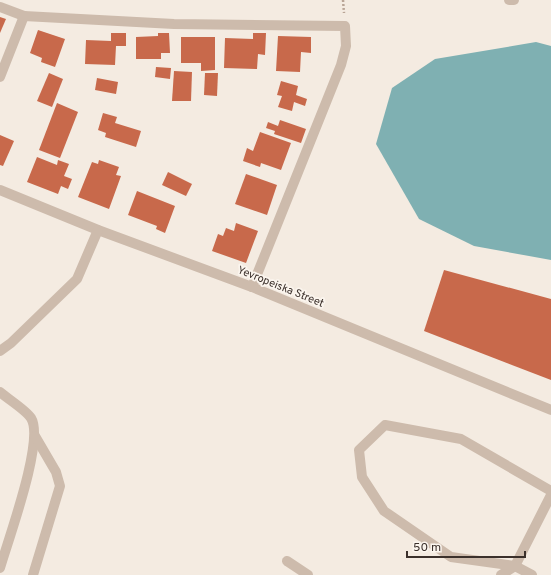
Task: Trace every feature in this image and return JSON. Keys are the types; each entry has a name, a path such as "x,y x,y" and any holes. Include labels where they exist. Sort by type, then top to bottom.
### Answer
{"street":[{"path":"509,0 514,0"},
{"path":"0,6 24,16 174,24 345,26 346,46 341,65 252,287"},
{"path":"0,77 24,16"},
{"name":"Yevropeiska Street","path":"0,190 98,230 252,287 551,410"},
{"path":"0,351 11,343 77,279 98,230"},
{"path":"0,340 11,343"},
{"path":"0,394 31,418 35,436 56,472 60,486 33,575"},
{"path":"532,575 515,566 451,557 384,511 362,477 359,450 385,425 462,439 551,491"},
{"path":"0,568 29,472 35,436"},
{"path":"500,575 515,566 551,495"},
{"path":"287,561 308,575"}],"water":[{"path":"536,42 551,46 551,260 474,246 419,219 376,144 392,88 435,59"}],"building":[{"path":"0,17 6,19 0,33"},
{"path":"38,30 65,39 55,67 41,62 42,58 30,53"},
{"path":"111,33 126,33 126,46 116,46 115,65 85,64 86,40 111,41"},
{"path":"158,33 169,33 170,53 161,53 161,59 136,59 136,37 158,36"},
{"path":"253,33 266,33 265,55 258,54 257,69 224,68 225,38 253,39"},
{"path":"278,36 311,37 311,53 301,52 300,72 276,71"},
{"path":"181,37 215,37 215,70 201,71 201,63 181,63"},
{"path":"156,67 171,68 170,79 155,77"},
{"path":"174,71 192,72 191,101 172,101"},
{"path":"49,73 63,79 52,107 37,101"},
{"path":"205,73 218,73 217,96 204,95"},
{"path":"97,78 118,82 116,94 95,90"},
{"path":"281,81 298,86 296,95 307,99 305,106 294,102 292,111 278,107 282,96 277,95"},
{"path":"57,103 78,112 60,158 39,150"},
{"path":"103,113 117,117 115,123 141,131 136,147 105,137 106,133 98,130"},
{"path":"280,120 306,129 301,143 274,134 275,131 266,128 268,122 278,126"},
{"path":"260,132 291,143 281,170 261,163 260,167 243,161 247,148 253,151"},
{"path":"0,135 14,141 3,166 0,165"},
{"path":"37,157 57,165 58,160 69,164 64,176 72,179 68,189 61,186 58,194 27,182"},
{"path":"99,160 119,167 116,175 121,176 109,209 78,197 92,162 98,164"},
{"path":"168,172 192,184 186,196 162,185"},
{"path":"246,174 277,185 267,215 235,204"},
{"path":"137,191 175,206 165,233 156,229 157,226 128,215"},
{"path":"236,223 258,231 246,263 212,251 218,234 223,236 226,228 234,231"},
{"path":"444,270 551,299 551,380 424,331"}]}
